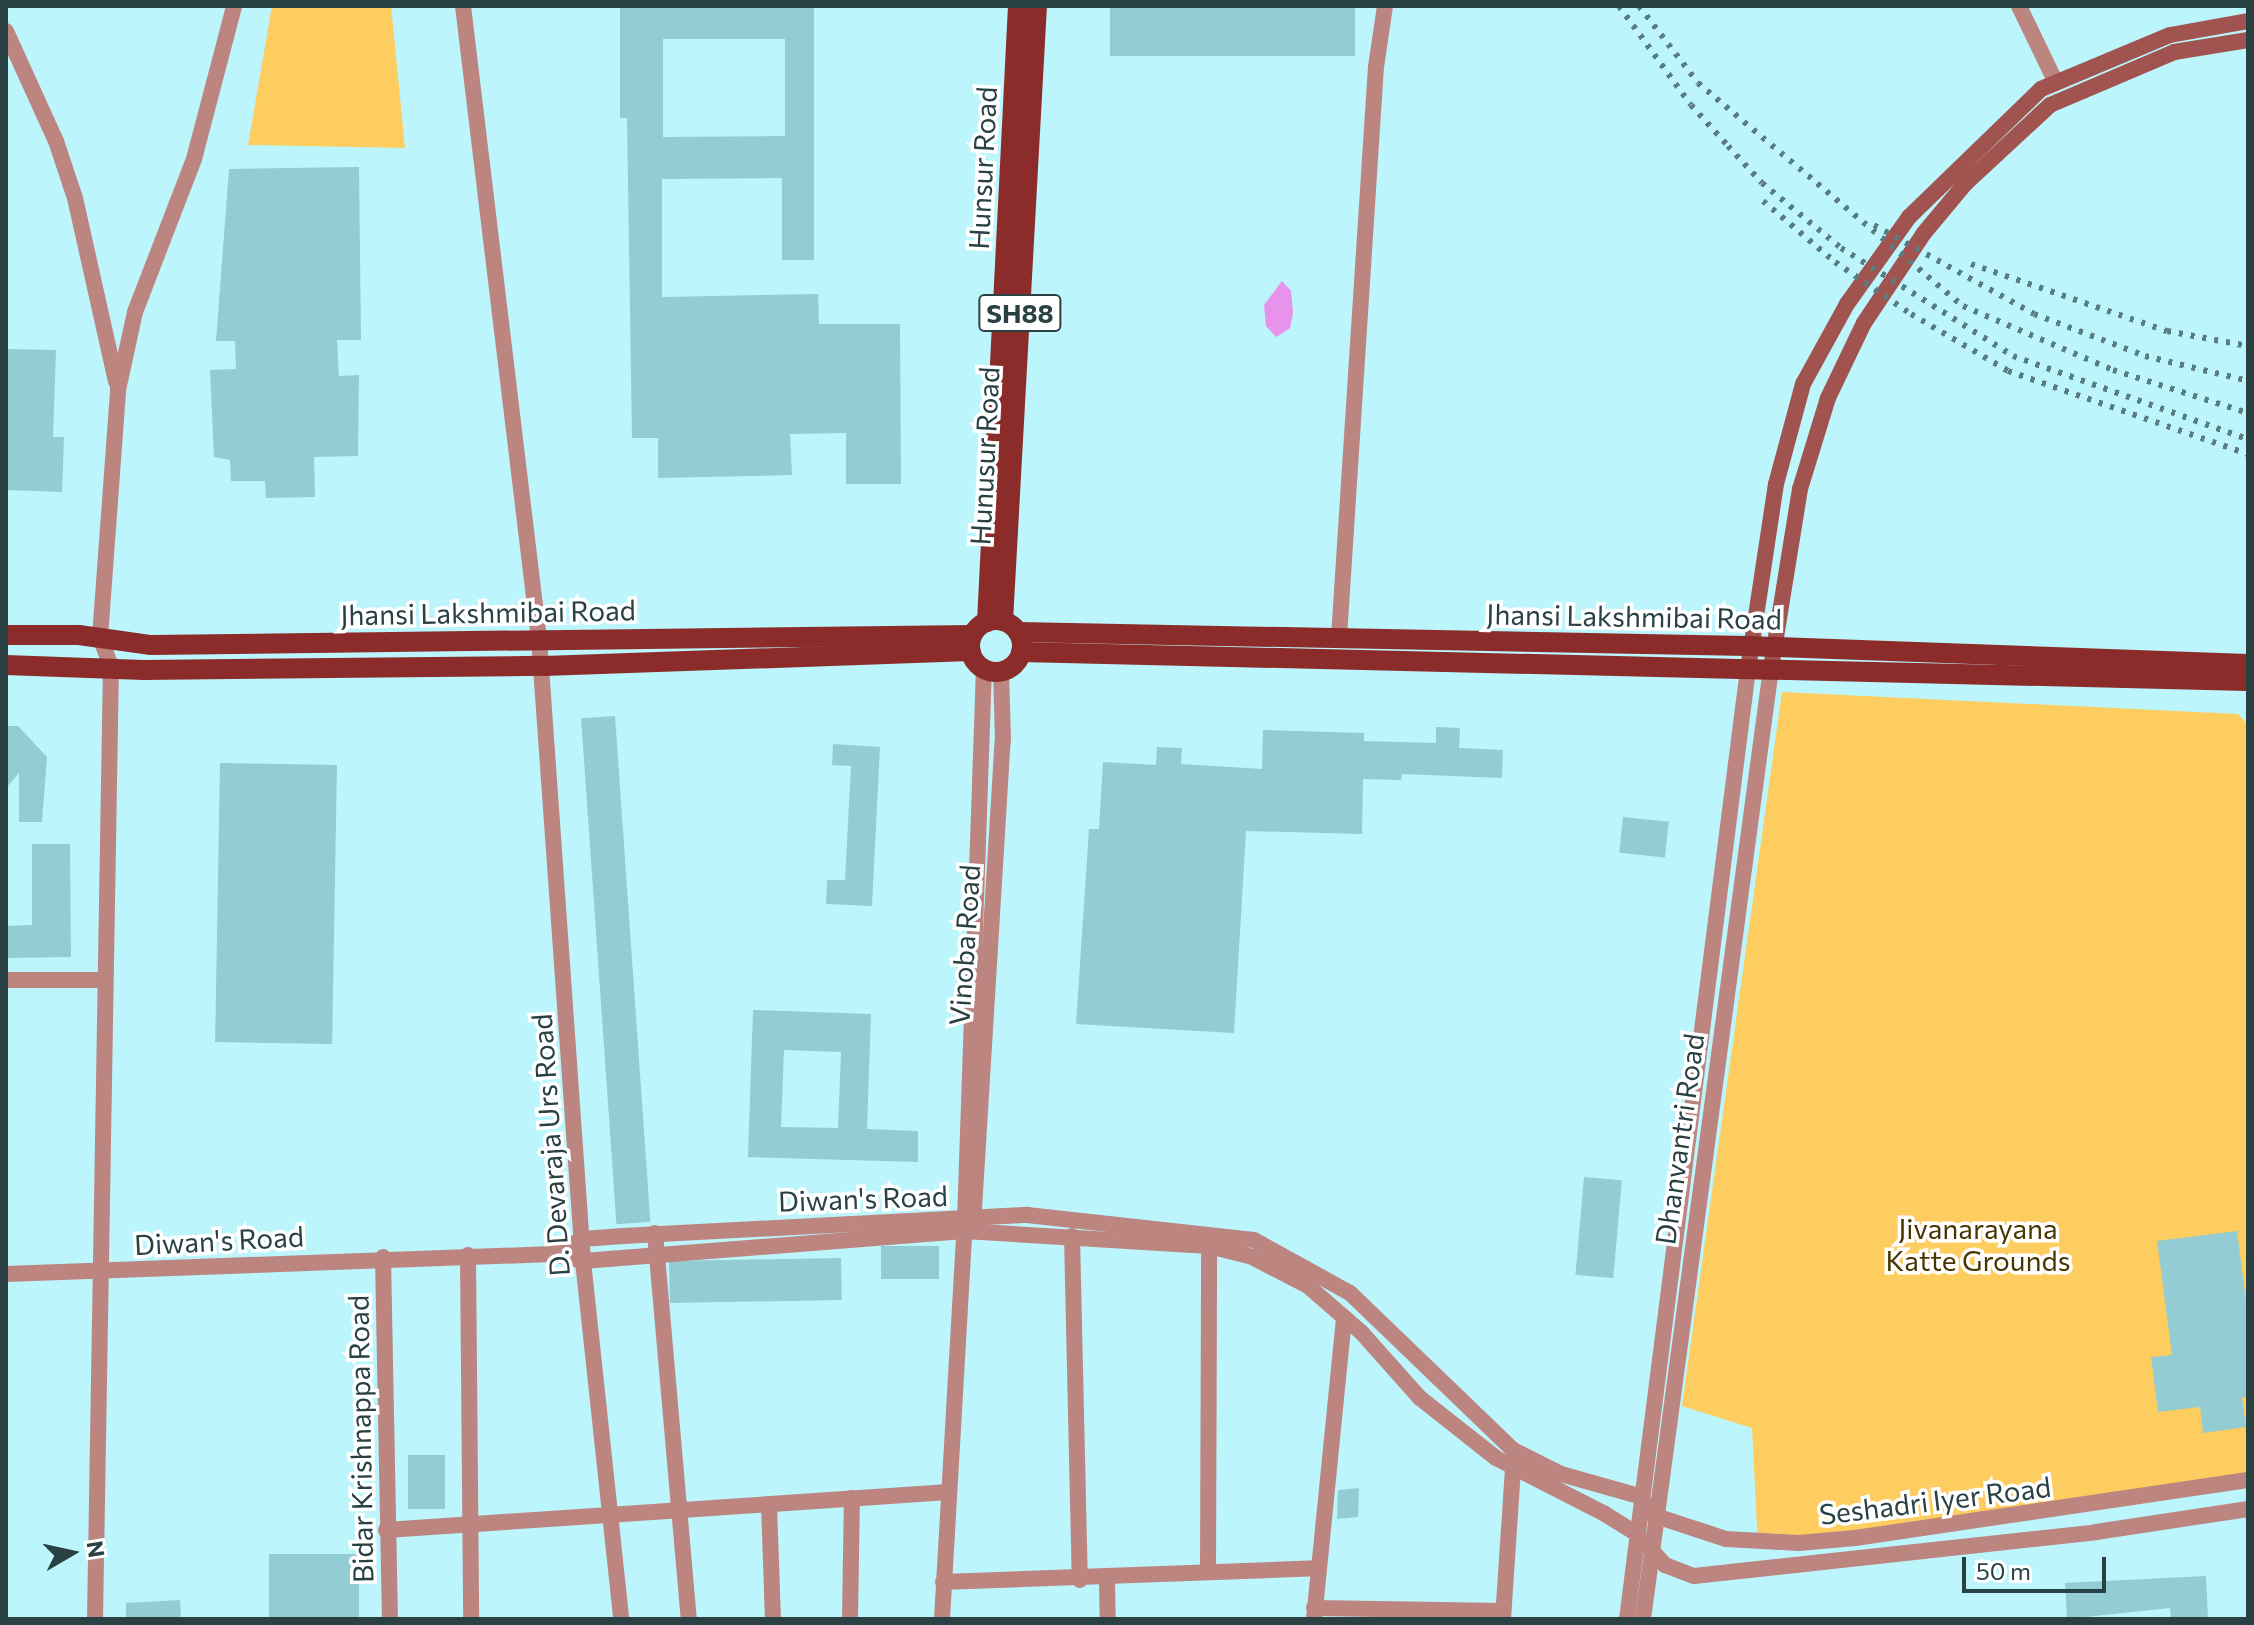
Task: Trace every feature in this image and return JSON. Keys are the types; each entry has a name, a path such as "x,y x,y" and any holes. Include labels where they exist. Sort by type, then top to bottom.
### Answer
{"main road":[{"name":"Hunsur Road","path":"995,635 1018,6"},
{"name":"Hunusur Road","path":"995,635 1037,6"},
{"path":"1748,669 1748,646 1776,484 1803,384 1825,344 1909,217 2041,89 2170,35 2248,21"},
{"path":"1772,657 1800,489 1828,398 1864,323 1924,233 1965,184 2050,105 2174,52 2248,40"},
{"name":"Jhansi Lakshmibai Road","path":"6,635 100,637 151,645 995,635 1339,637 1748,646 1772,657 2248,681"},
{"name":"Jhansi Lakshmibai Road","path":"6,665 544,666 995,635 1748,669 1772,657 2248,664"},
{"path":"995,635 1012,666 993,670 995,635"}],"street":[{"path":"95,1619 111,666 100,637 118,390 135,312 194,159 234,6"},
{"name":"D. Devaraja Urs Road","path":"463,6 544,666 583,1261 621,1619"},
{"path":"1339,637 1376,67 1385,6"},
{"path":"2019,6 2056,83"},
{"path":"6,31 56,141 75,198 118,390"},
{"name":"Dhanvantri Road","path":"1627,1619 1639,1496 1772,657"},
{"name":"Dhanvantri Road","path":"1643,1619 1704,1095 1748,669"},
{"name":"Vinoba Road","path":"942,1619 965,1225 974,1209 1003,740 993,670"},
{"path":"6,980 105,980"},
{"name":"Diwan's Road","path":"6,1274 100,1273 383,1257 553,1254 582,1239 655,1233 965,1225 1072,1218 1254,1240 1350,1293 1513,1450 1561,1474 1639,1496"},
{"path":"553,1254 583,1261 965,1225 1209,1246 1252,1257 1308,1286 1344,1317 1420,1398 1513,1470 1636,1533 1649,1552 1694,1576 1755,1572 2248,1509"},
{"path":"655,1233 676,1511 689,1619"},
{"path":"1072,1236 1080,1580"},
{"path":"1208,1572 1209,1246"},
{"path":"468,1255 471,1619"},
{"name":"Bidar Krishnappa Road","path":"383,1257 390,1619"},
{"path":"1344,1317 1316,1568 1314,1614 1503,1615 1513,1470"},
{"name":"Seshadri Iyer Road","path":"1653,1515 1726,1539 1799,1543 2023,1516 2248,1480"},
{"path":"386,1530 949,1492"},
{"path":"1639,1496 1653,1515"},
{"path":"850,1619 852,1498"},
{"path":"769,1505 773,1619"},
{"path":"943,1582 1107,1580 1316,1568"},
{"path":"1107,1580 1108,1619"}],"green space":[{"path":"272,6 391,6 405,148 248,145"},
{"name":"Jivanarayana Katte Grounds","path":"1782,692 2238,714 2248,725 2248,1481 1758,1548 1752,1428 1682,1406"}],"shaded area":[{"path":"1282,281 1291,291 1293,313 1290,328 1276,337 1266,326 1264,305"}],"building":[{"path":"620,6 814,6 814,260 782,260 782,178 662,179 662,297 818,294 819,324 900,324 901,484 846,484 846,433 790,434 792,475 658,478 658,438 632,438 627,118 620,118","holes":["663,39 785,39 785,136 663,137"]},
{"path":"1110,6 1355,6 1355,56 1110,56"},
{"path":"359,167 361,340 337,340 339,376 359,375 358,456 314,457 315,497 266,498 265,481 231,481 230,460 214,457 210,370 236,369 235,341 216,341 229,169"},
{"path":"6,349 56,350 53,437 64,437 62,492 6,490"},
{"path":"615,716 650,1222 616,1224 581,718"},
{"path":"7,726 18,726 47,757 42,822 19,822 19,773 6,788"},
{"path":"1436,727 1460,728 1459,748 1503,750 1502,778 1402,774 1401,780 1363,779 1362,834 1246,831 1234,1033 1076,1024 1089,829 1099,829 1103,762 1156,765 1157,747 1182,748 1181,764 1262,769 1263,730 1364,733 1364,741 1436,743"},
{"path":"833,744 880,747 872,906 826,904 827,880 845,880 851,766 832,765"},
{"path":"220,763 337,765 332,1044 215,1042"},
{"path":"1623,817 1669,822 1665,858 1619,853"},
{"path":"32,844 70,844 71,957 6,958 6,926 32,925"},
{"path":"753,1010 871,1014 867,1129 918,1131 918,1162 748,1157","holes":["784,1050 841,1052 838,1128 781,1127"]},
{"path":"1584,1177 1622,1180 1613,1278 1575,1275"},
{"path":"2237,1231 2248,1316 2248,1397 2242,1397 2246,1427 2203,1433 2200,1407 2158,1412 2151,1357 2172,1355 2157,1241"},
{"path":"881,1246 939,1246 939,1279 881,1279"},
{"path":"841,1258 842,1300 670,1303 669,1261"},
{"path":"408,1455 445,1455 445,1509 408,1509"},
{"path":"1359,1488 1358,1517 1337,1519 1338,1490"},
{"path":"269,1554 359,1554 359,1619 269,1619"},
{"path":"2206,1576 2208,1619 2171,1619 2170,1608 2067,1619 2065,1583"},
{"path":"180,1600 181,1619 126,1619 126,1603"}],"railway":[{"path":"1619,6 1691,105 1728,146 1762,183 1841,248 2013,356 2248,439"},
{"path":"1639,6 1698,83 1963,306 2113,370 2248,413"},
{"path":"1763,201 1835,262 1911,314 2008,371 2248,454"},
{"path":"1874,225 2034,314 2145,356 2248,381"},
{"path":"1971,264 2167,331 2248,346"}]}
